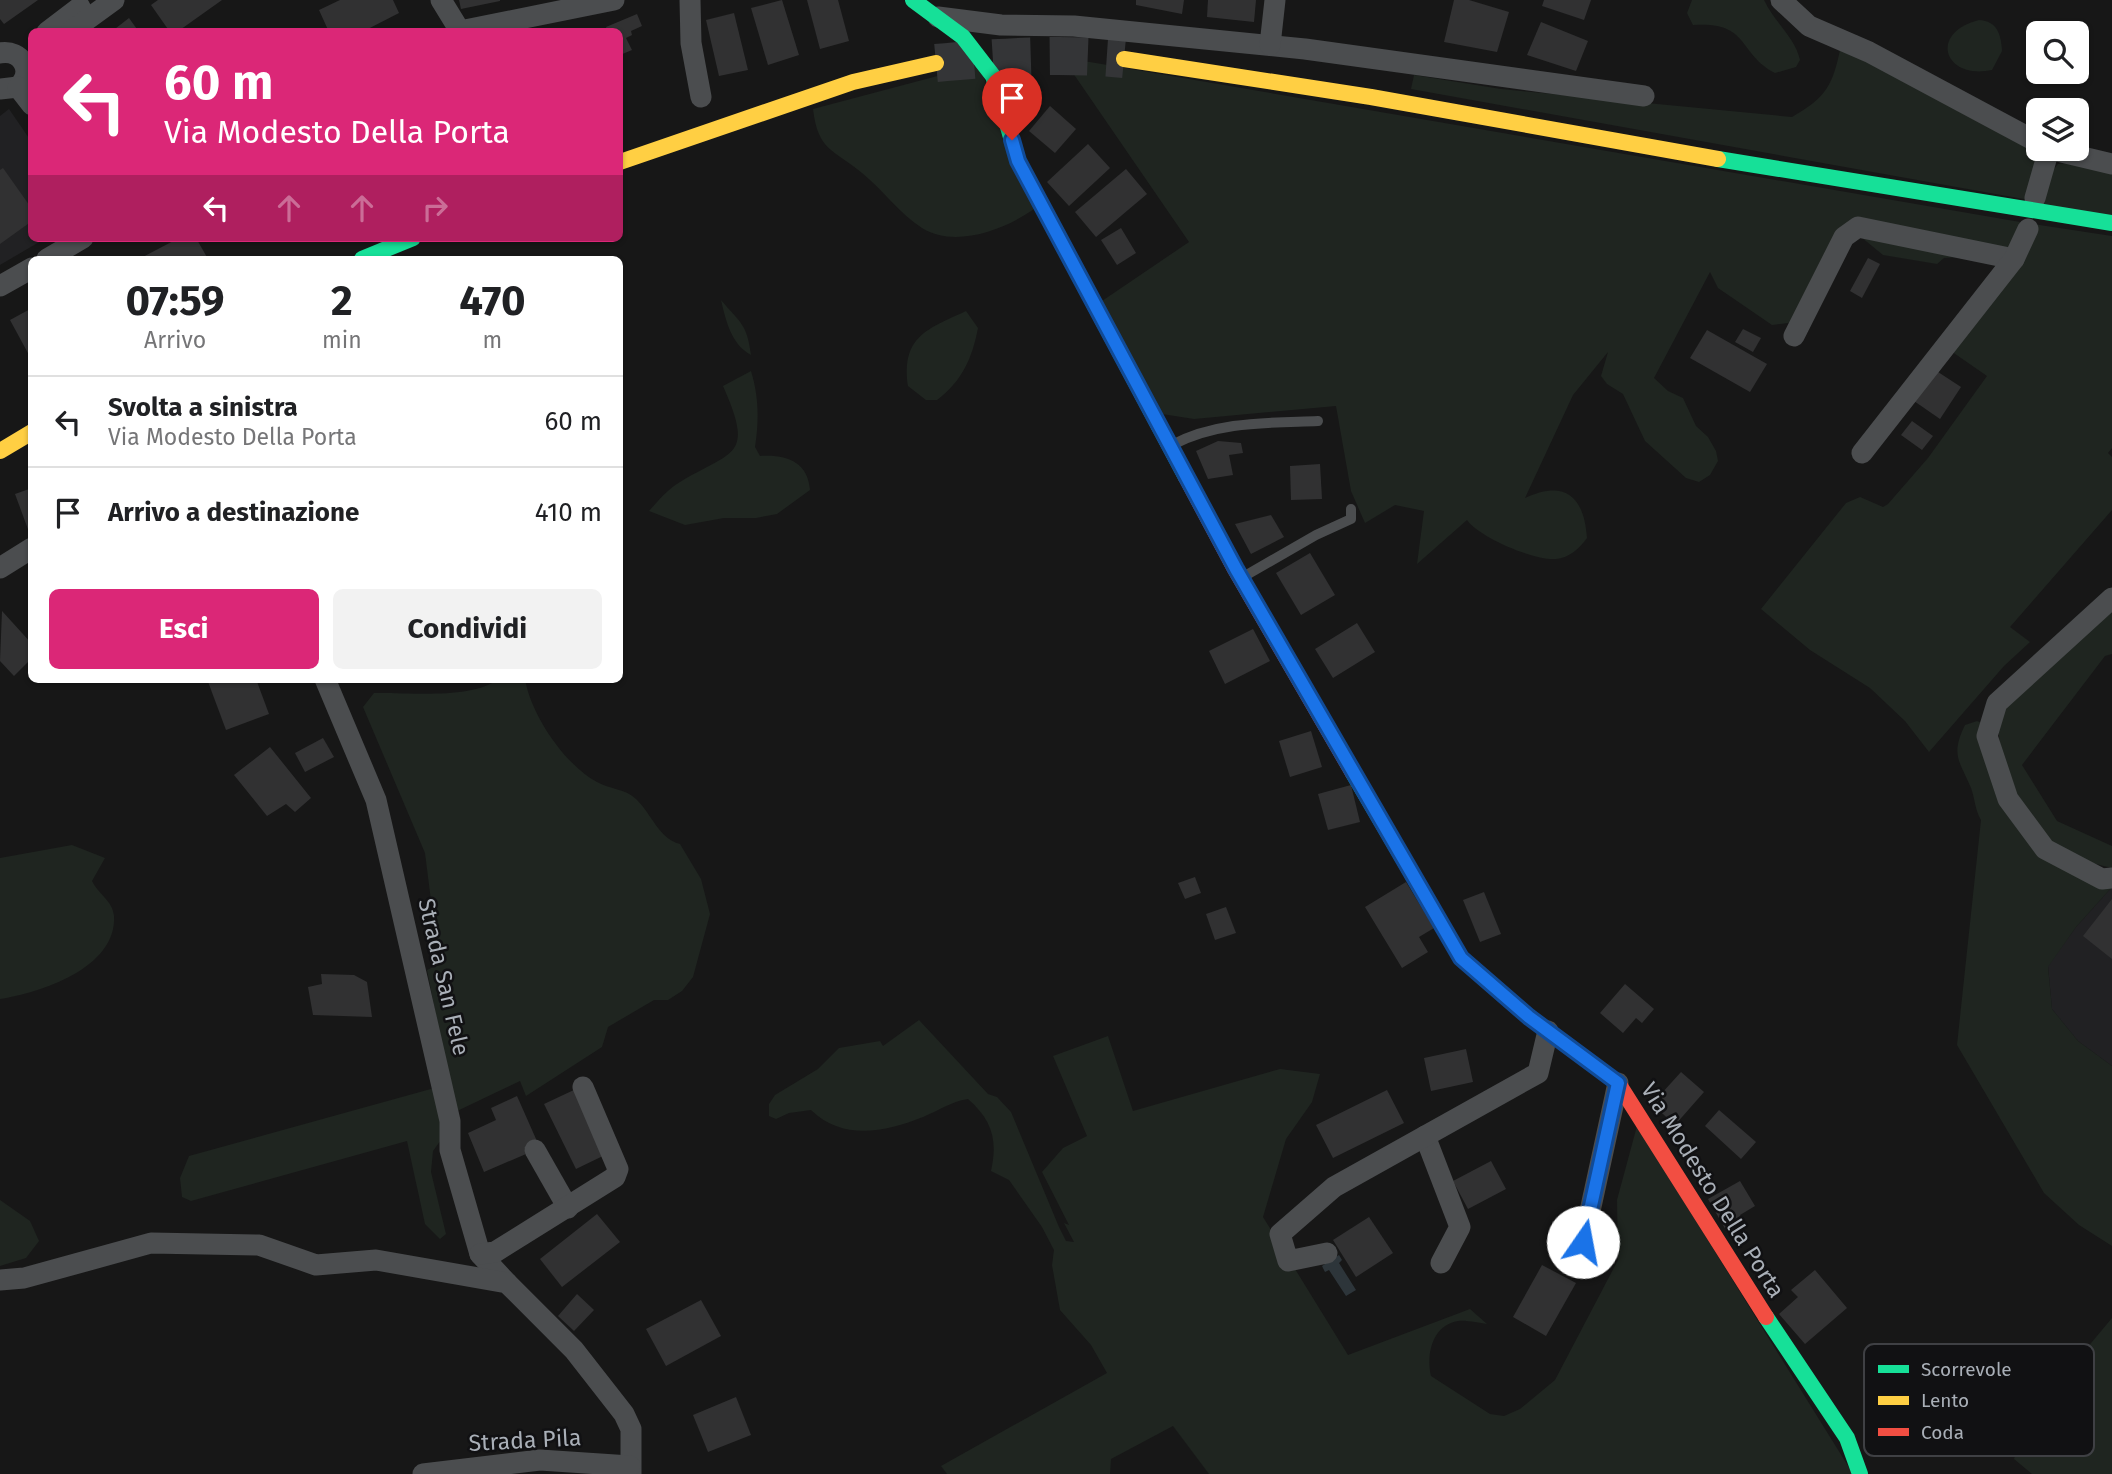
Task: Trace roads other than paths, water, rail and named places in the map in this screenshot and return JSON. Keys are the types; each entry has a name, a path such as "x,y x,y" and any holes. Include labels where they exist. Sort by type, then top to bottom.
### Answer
{"main road":[{"name":"Via Modesto Della Porta","path":"913,0 963,37 993,76 1018,161 1241,579 1461,958 1548,1031 1618,1083 1739,1276 1847,1437 1860,1474"},
{"path":"1124,59 1446,111 1986,206 2112,223"},
{"path":"623,161 853,82 936,63"},
{"path":"369,256 403,242"},
{"path":"0,451 28,434"}],"street":[{"path":"52,28 90,0"},
{"path":"76,28 114,0"},
{"path":"441,0 457,28"},
{"path":"474,28 614,0"},
{"path":"690,0 691,43 701,97"},
{"path":"1270,45 1275,0"},
{"path":"1781,0 1809,26 1869,52 2026,136"},
{"path":"935,16 1002,25 1074,26 1270,45 1644,96"},
{"path":"21,55 24,80 9,88 28,102"},
{"path":"2089,159 2112,164"},
{"path":"2035,198 2046,161"},
{"path":"1794,337 1844,237 1858,227 2014,259"},
{"path":"1862,453 2014,259 2028,229"},
{"path":"52,256 76,242"},
{"path":"0,286 28,270"},
{"path":"0,568 28,550"},
{"path":"2112,598 1997,704 1987,736 2008,799 2045,849 2102,879 2112,878"},
{"name":"Strada San Fele","path":"327,683 376,800 450,1121 450,1150 480,1254 574,1350 617,1404 631,1429 630,1470"},
{"path":"1327,1253 1287,1261 1280,1234 1334,1187 1538,1073 1548,1031"},
{"path":"1578,1266 1618,1083"},
{"path":"480,1254 495,1252 568,1208 608,1183 618,1168 583,1087"},
{"path":"1425,1136 1460,1227 1441,1263"},
{"path":"535,1150 568,1208"},
{"path":"0,1280 24,1278 151,1243 259,1245 316,1265 376,1260 508,1283"},
{"name":"Strada Pila","path":"423,1474 540,1461 630,1470"}],"lane":[{"path":"1170,446 1212,429 1255,423 1318,421"},
{"path":"1241,579 1316,535 1351,519 1351,509"}],"tunnel":[{"path":"936,63 1030,56 1124,59"}]}
